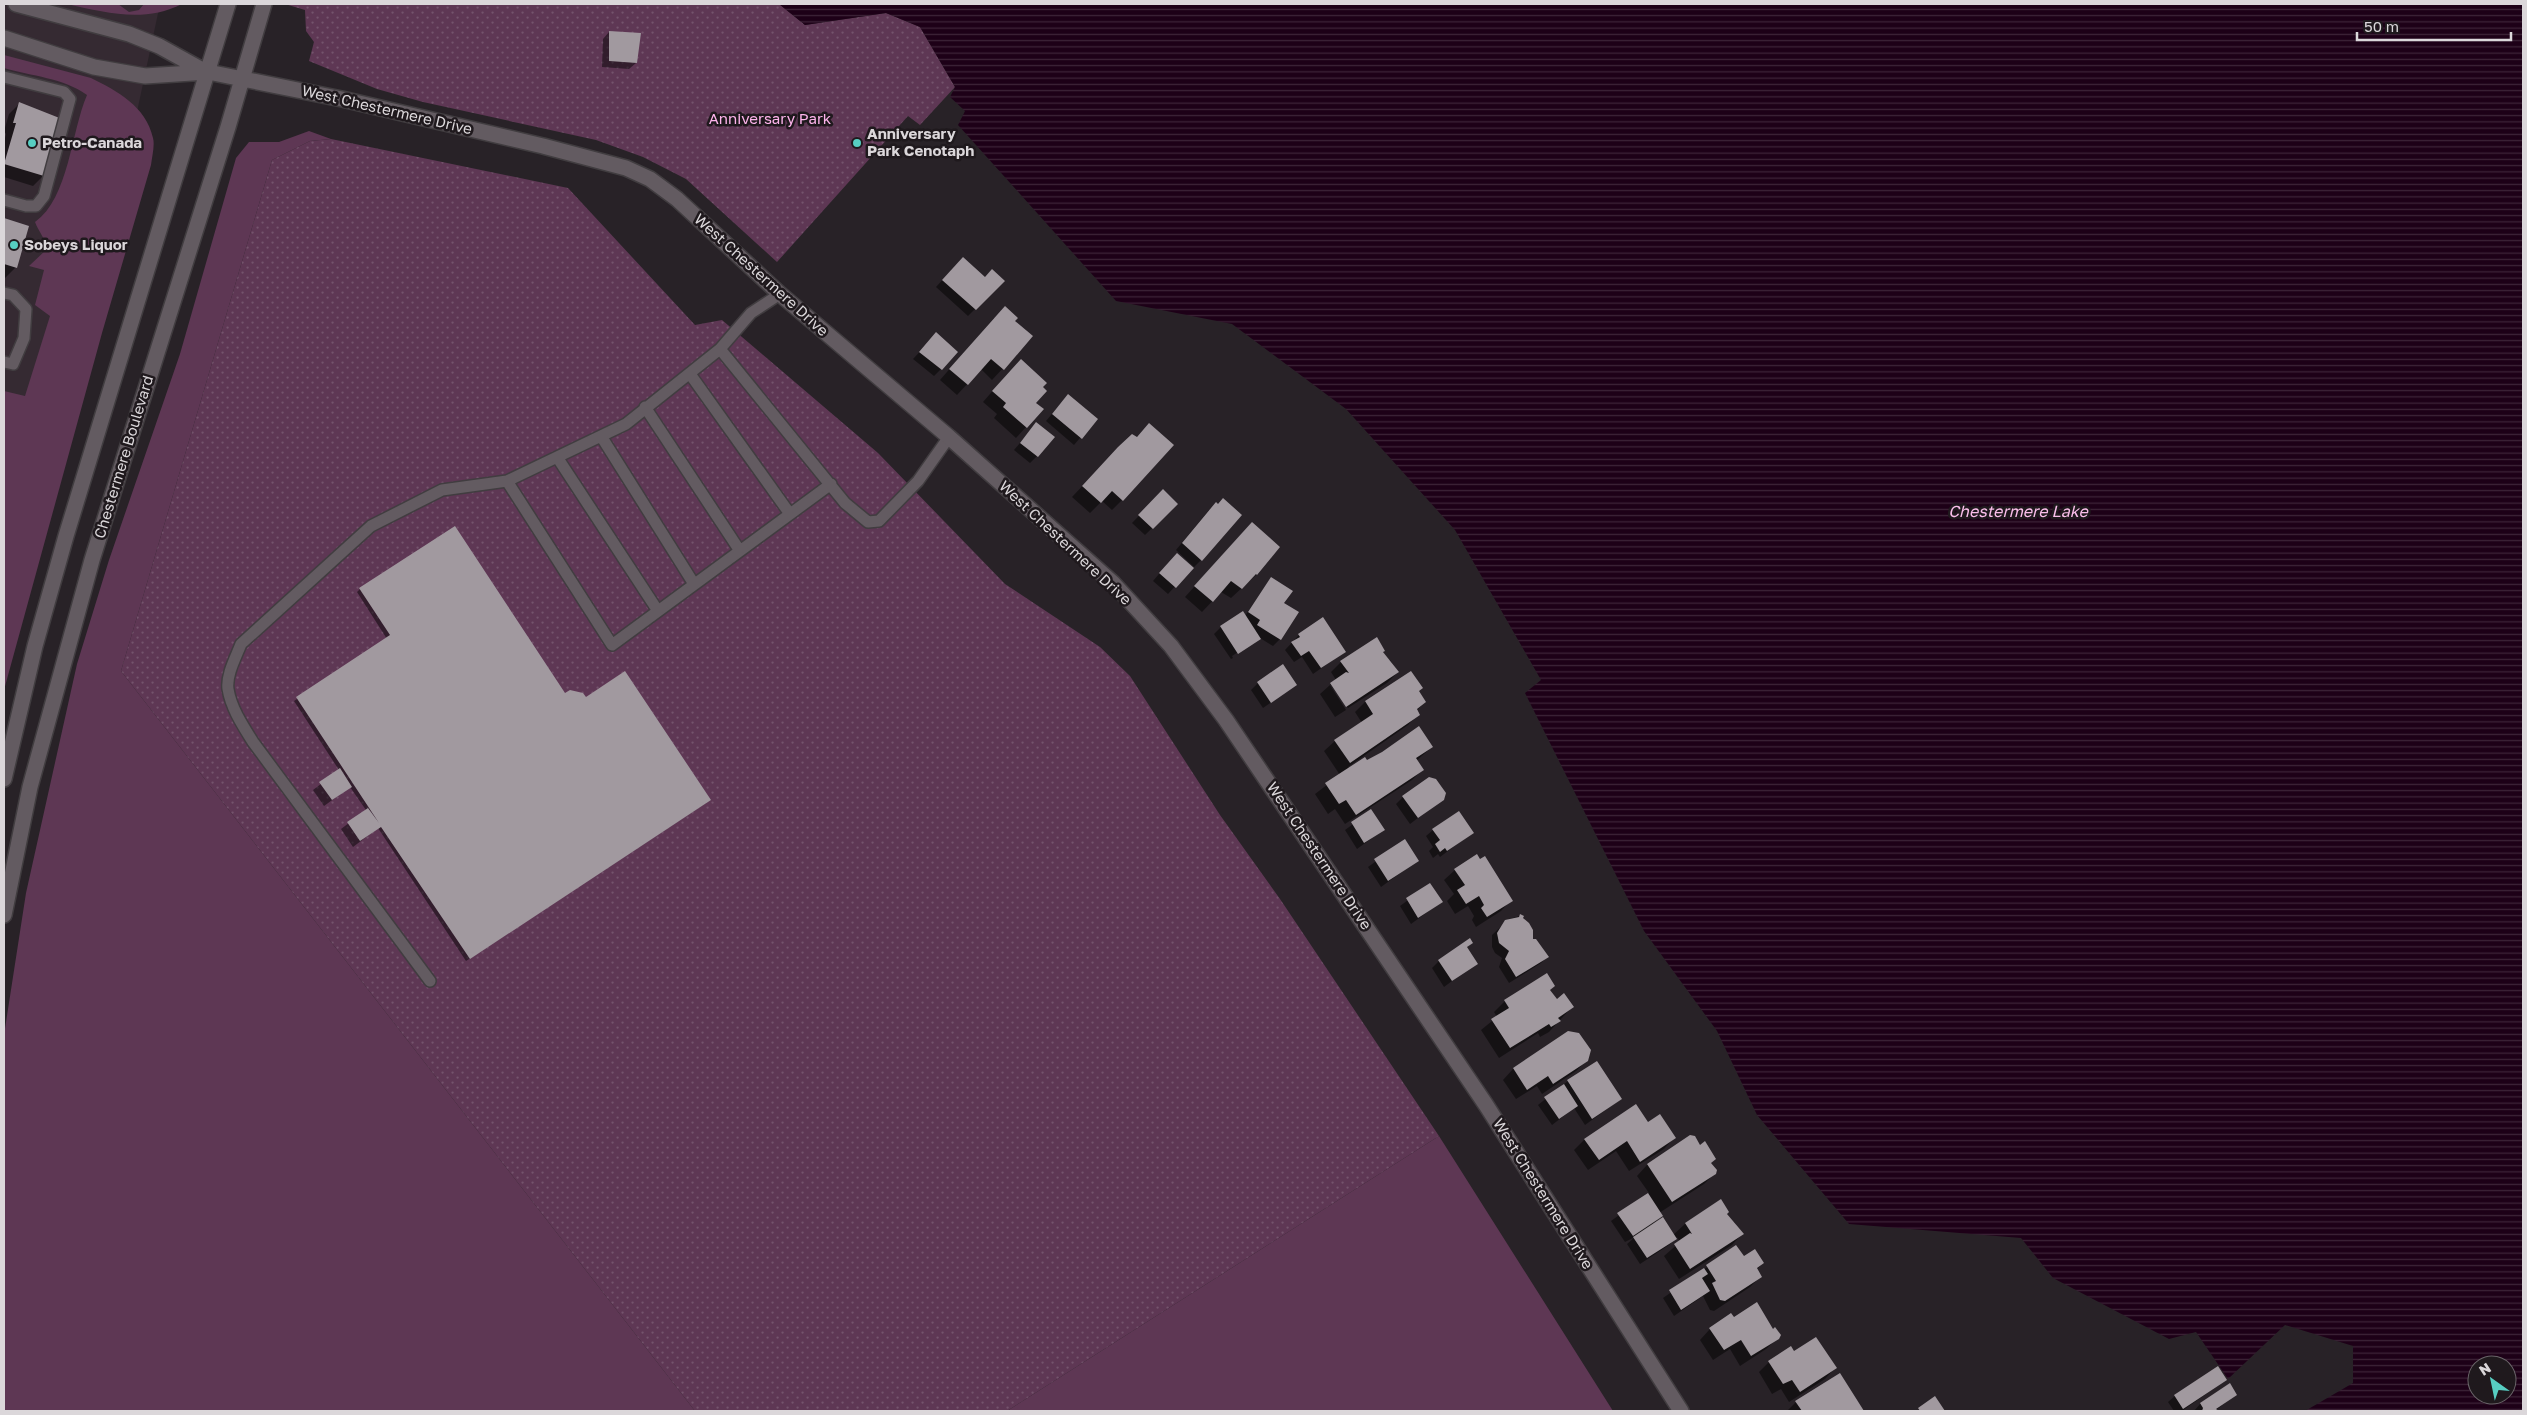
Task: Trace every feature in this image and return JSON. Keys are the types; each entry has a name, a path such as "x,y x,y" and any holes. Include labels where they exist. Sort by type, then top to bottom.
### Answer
{"street":[{"name":"West Chestermere Drive","path":"16,4 129,34 159,46 208,72 380,108 543,146 626,168 650,179 677,199 780,294 949,437 1113,584 1171,646 1226,720 1486,1105 1681,1411"},
{"path":"4,779 35,646 66,536 228,4"},
{"name":"Chestermere Boulevard","path":"4,914 30,787 92,560 264,4"},
{"name":"West Chestermere Drive","path":"4,38 94,67 145,76 208,72"}],"lane":[{"path":"4,77 64,92 70,100 44,196 36,206 26,206 4,200"},
{"path":"4,293 13,295 26,309 24,338 13,364 4,362"},
{"path":"430,981 252,742 237,714 228,688 232,669 241,644 371,526 442,490 506,482 626,424 720,349 750,313 780,294"},
{"path":"720,349 846,503 868,522 879,521 918,481 949,437"},
{"path":"690,374 790,514"},
{"path":"645,407 740,551"},
{"path":"601,436 694,584"},
{"path":"557,457 658,611"},
{"path":"506,482 612,645 831,484"}],"shaded area":[{"path":"4,4 160,4 131,140 4,576"}],"green space":[{"path":"67,4 118,4 129,12 139,10 144,4 182,4 168,10 139,15 111,13"},
{"name":"Anniversary Park","path":"285,4 779,4 805,25 886,13 920,27 955,87 920,125 908,116 777,262 686,179 643,157 596,140 423,102 377,89 309,61 314,42 306,31 305,10"},
{"path":"4,55 91,78 111,88 137,108 144,117 154,144 151,165 102,333 4,690 4,391 25,396 50,316 35,305 44,270 29,266 47,249 35,222 46,211 62,181 87,95 58,81 4,68"},
{"path":"309,131 331,139 310,141 272,160 121,671 695,1411 4,1411 4,1035 26,893 77,664 109,560 180,354 236,158 249,142 279,142"},
{"path":"331,139 568,188 695,325 722,320 878,453 1005,584 1100,647 1130,676 1220,815 1280,899 1439,1136 1007,1411 695,1411 121,671 272,160 310,141"},
{"path":"1439,1136 1613,1411 1007,1411"}],"water":[{"name":"Chestermere Lake","path":"779,4 2523,4 2523,1411 2305,1411 2353,1383 2353,1346 2285,1325 2228,1379 2196,1332 2169,1339 2053,1278 2021,1238 1849,1224 1757,1115 1717,1031 1644,931 1525,693 1541,680 1455,530 1346,409 1232,324 1116,301 958,125 965,111 950,97 955,87 920,27 886,13 805,25"}],"building":[{"path":"609,31 641,33 637,63 609,61"},
{"name":"Petro-Canada","path":"19,102 62,119 44,176 4,164 16,123 13,123"},
{"name":"Sobeys Liquor","path":"4,218 29,226 17,268 4,264"},
{"path":"963,257 985,277 992,269 1005,281 976,310 942,280"},
{"path":"1005,306 1018,318 1015,321 1033,336 1004,370 991,359 968,385 949,369"},
{"path":"936,332 958,352 942,370 919,352"},
{"path":"1021,359 1047,383 1043,387 1047,391 1036,403 1044,409 1027,428 1003,407 1006,403 992,391"},
{"path":"1068,394 1098,419 1082,439 1052,414"},
{"path":"1036,422 1055,437 1038,457 1020,443"},
{"path":"1149,423 1174,445 1123,501 1112,491 1101,503 1082,486 1118,447 1132,434 1137,437"},
{"path":"1163,489 1178,504 1153,529 1138,515"},
{"path":"1223,498 1242,515 1202,561 1182,543 1216,502 1218,504"},
{"path":"1252,522 1280,547 1257,575 1242,589 1231,581 1213,602 1194,586"},
{"path":"455,526 565,693 570,690 583,693 586,697 625,671 711,800 470,959 381,827 360,841 347,822 368,808 379,823 296,697 390,635 359,588"},
{"path":"1177,553 1194,568 1176,588 1159,573"},
{"path":"1271,577 1293,591 1284,603 1299,612 1281,640 1257,625 1260,620 1248,612"},
{"path":"1243,611 1261,639 1238,654 1220,626"},
{"path":"1323,617 1346,652 1321,668 1309,651 1301,656 1291,642 1300,637 1298,634"},
{"path":"1377,637 1385,651 1383,652 1399,672 1346,707 1330,683 1346,672 1349,673 1340,661"},
{"path":"1283,664 1297,685 1271,703 1257,682"},
{"path":"1411,671 1423,688 1419,691 1426,702 1417,709 1420,715 1350,763 1334,740 1373,714 1365,701"},
{"path":"1419,726 1433,747 1416,758 1424,770 1356,815 1346,800 1339,804 1325,783 1365,757 1367,760 1382,752"},
{"path":"340,768 352,787 332,800 319,782"},
{"path":"1429,777 1436,779 1446,793 1444,800 1418,818 1402,796"},
{"path":"1371,809 1385,830 1364,843 1351,822"},
{"path":"1459,811 1474,833 1447,851 1445,848 1440,852 1435,844 1440,840 1432,829"},
{"path":"1405,839 1419,861 1388,881 1374,859"},
{"path":"1477,854 1480,859 1485,856 1513,901 1487,917 1481,908 1484,905 1479,896 1466,904 1457,890 1465,885 1454,869"},
{"path":"1430,883 1443,902 1418,918 1406,898"},
{"path":"1520,914 1524,916 1523,918 1533,930 1533,939 1536,939 1549,957 1516,977 1505,959 1509,951 1499,943 1497,933 1505,920 1519,917"},
{"path":"1470,938 1473,943 1467,947 1478,964 1452,981 1438,960"},
{"path":"1547,973 1555,986 1550,990 1557,999 1564,993 1574,1007 1558,1018 1561,1021 1551,1027 1549,1024 1510,1048 1491,1019 1509,1008 1504,1000"},
{"path":"1568,1031 1579,1033 1591,1050 1588,1061 1553,1084 1548,1076 1527,1090 1513,1068"},
{"path":"1597,1061 1622,1099 1592,1119 1567,1080"},
{"path":"1564,1084 1578,1106 1559,1119 1544,1097"},
{"path":"1636,1104 1648,1122 1660,1114 1676,1138 1640,1162 1627,1141 1599,1160 1584,1139"},
{"path":"1690,1135 1695,1136 1700,1145 1705,1141 1716,1159 1711,1163 1717,1170 1716,1174 1672,1202 1647,1164"},
{"path":"1648,1193 1663,1216 1633,1236 1617,1213"},
{"path":"1721,1199 1729,1212 1727,1214 1744,1234 1690,1269 1674,1244 1690,1233 1692,1234 1685,1223"},
{"path":"1663,1217 1677,1239 1647,1258 1633,1237"},
{"path":"1736,1245 1744,1256 1755,1249 1764,1263 1757,1268 1762,1277 1725,1301 1720,1300 1712,1283 1716,1281 1706,1265"},
{"path":"1704,1268 1708,1274 1702,1278 1710,1291 1681,1310 1669,1290"},
{"path":"1757,1302 1773,1329 1775,1327 1781,1335 1779,1339 1751,1356 1741,1340 1724,1350 1709,1328 1731,1313 1734,1317"},
{"path":"1816,1337 1837,1368 1800,1392 1792,1380 1783,1384 1768,1361 1791,1346 1794,1351"},
{"path":"2218,1366 2227,1380 2183,1409 2174,1395"},
{"path":"1840,1373 1864,1411 1802,1411 1795,1401"},
{"path":"2230,1383 2237,1395 2216,1409 2219,1411 2202,1411 2203,1408 2200,1403"},
{"path":"1935,1396 1945,1411 1920,1411 1918,1408"}],"place":[{"name":"Petro-Canada","path":"32,143"},
{"name":"Anniversary Park Cenotaph","path":"857,143"},
{"name":"Sobeys Liquor","path":"14,245"}]}
